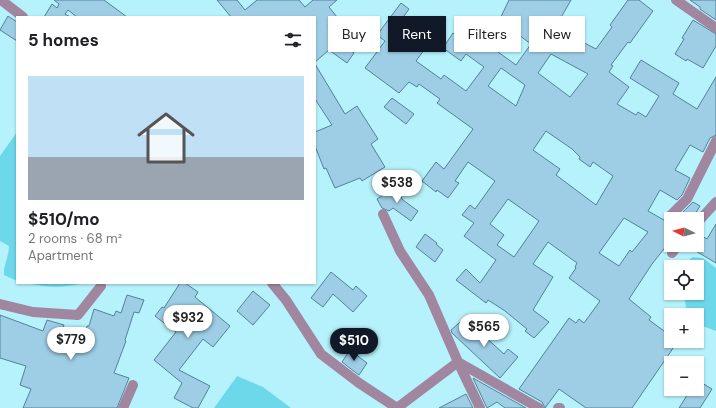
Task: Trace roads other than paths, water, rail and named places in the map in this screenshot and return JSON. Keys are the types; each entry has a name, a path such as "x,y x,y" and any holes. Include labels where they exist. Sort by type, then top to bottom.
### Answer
{"street":[{"path":"1,0 22,16"},
{"path":"676,0 716,28"},
{"path":"674,212 687,199 716,141"},
{"path":"704,215 716,202"},
{"path":"383,214 400,251 429,295 480,408"},
{"path":"273,284 286,300 320,354 359,383 397,408 458,362"},
{"path":"0,304 33,312 78,315 101,286"},
{"path":"458,362 540,408"},
{"path":"123,408 133,385"}],"water":[{"path":"16,133 16,281 4,275 9,246 0,241 0,156"},
{"path":"693,257 703,258 716,268 716,331 704,327 704,308 686,308 685,300 704,300 704,260 689,260"},
{"path":"33,284 78,284 56,287"},
{"path":"237,376 263,387 291,408 214,408"}]}
